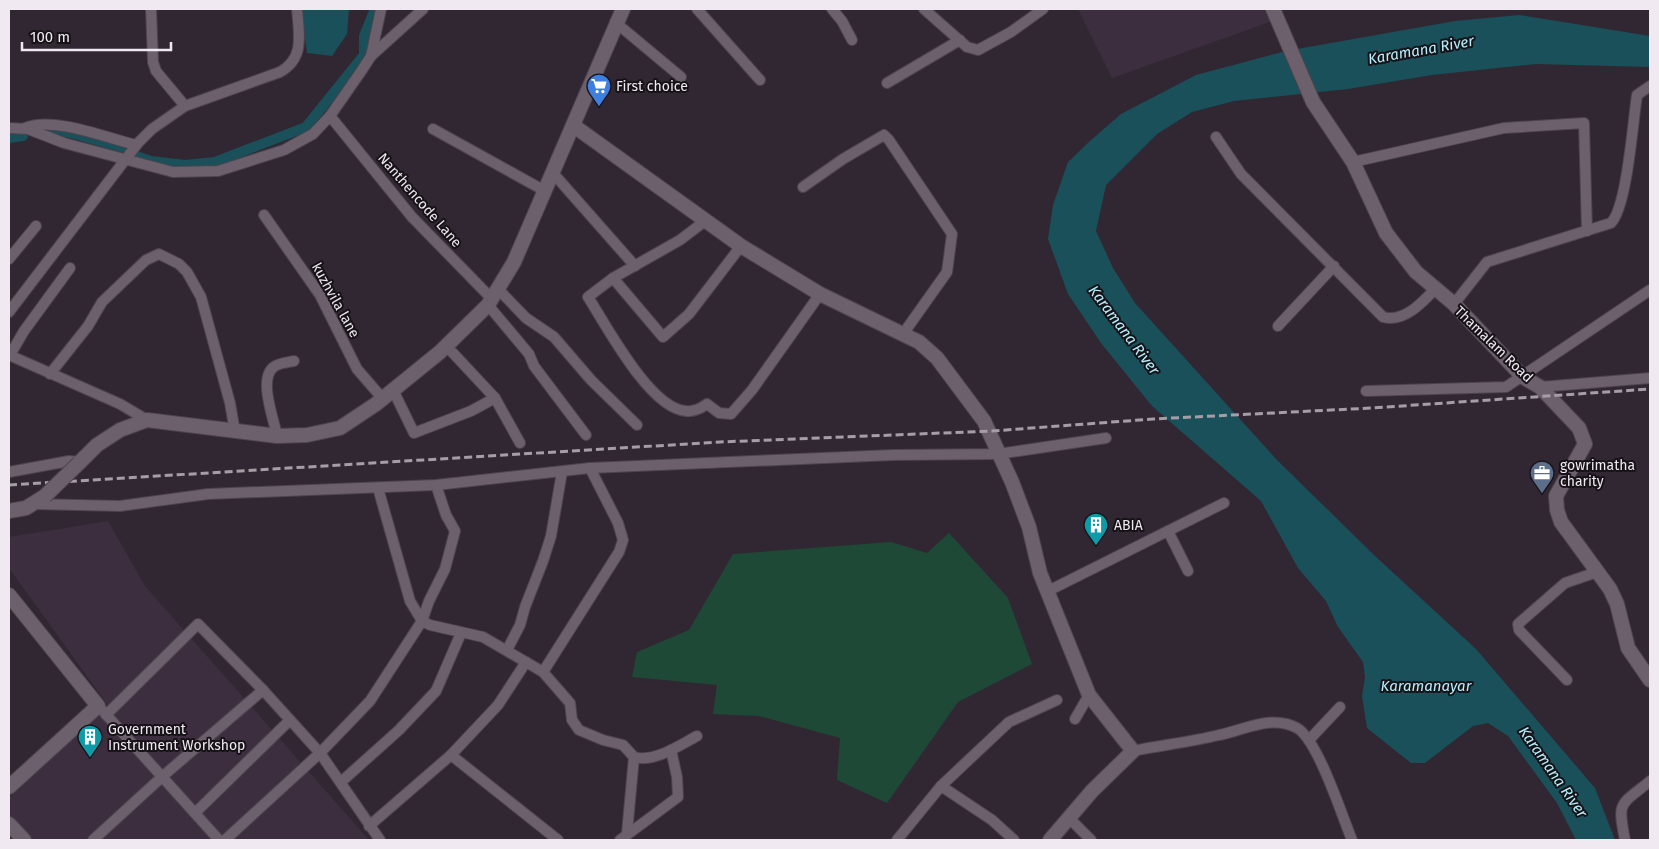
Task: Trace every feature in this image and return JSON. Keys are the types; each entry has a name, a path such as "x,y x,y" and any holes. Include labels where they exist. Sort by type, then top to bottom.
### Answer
{"street":[{"path":"150,9 153,62 156,71 185,106"},
{"path":"9,312 136,145 152,129 185,106 280,72 291,66 296,60 298,49 297,9"},
{"path":"370,56 381,9"},
{"path":"24,128 151,168 172,172 218,171 284,150 313,134 330,116 370,56 423,9"},
{"path":"70,268 9,355 120,404 147,420 277,436 307,435 340,428 388,394 440,352 493,298 514,262 574,126 615,22 623,9"},
{"path":"697,9 760,80"},
{"path":"832,9 842,21 852,40"},
{"path":"924,9 967,46 978,50 1011,32 1043,9"},
{"name":"Thamalam Road","path":"1275,15 1313,102 1353,162 1386,234 1416,272 1454,304 1523,377 1540,388 1579,428 1585,444 1556,496 1557,510 1561,522 1597,572 1617,604 1628,648 1650,680"},
{"path":"615,22 681,77"},
{"path":"887,83 960,40"},
{"path":"1454,304 1487,262 1587,231 1611,222 1616,218 1624,185 1637,95 1650,86"},
{"name":"Nanthencode Lane","path":"330,116 412,216 493,298"},
{"path":"1353,162 1504,128 1584,123 1587,231"},
{"path":"9,128 53,124 136,145"},
{"path":"574,126 741,246 820,294 919,342 937,358 958,383 984,421 1012,482 1029,527 1040,573 1089,695 1133,750"},
{"path":"432,129 545,191"},
{"path":"803,187 843,159 884,135 889,140 952,234 947,272 903,334"},
{"path":"1216,137 1241,174 1384,316 1391,319 1402,316 1423,302 1436,288"},
{"path":"553,173 635,266"},
{"name":"kuzhvila lane","path":"264,215 320,295 357,369 388,394 414,433 471,411 495,398"},
{"path":"705,221 680,240 613,278 588,297 635,371 661,399 684,411 698,410 707,404 719,413 731,414 752,390 820,294"},
{"path":"9,259 36,226"},
{"path":"613,278 663,337 689,314 741,246"},
{"path":"50,374 88,326 102,302 146,260 159,254 179,264 187,272 199,292 230,403 235,432"},
{"path":"1278,326 1334,266"},
{"path":"1366,392 1506,387 1650,290"},
{"path":"493,298 554,337 591,380 637,425"},
{"path":"493,298 534,366 586,435"},
{"path":"452,352 495,398 520,444"},
{"path":"277,436 266,384 268,373 276,365 294,361"},
{"path":"1540,388 1650,378"},
{"path":"9,511 26,508 45,496 97,445 120,430 147,420"},
{"path":"32,504 120,506 208,494 436,485 590,468 893,455 998,454 1106,438"},
{"path":"9,472 69,461 79,462"},
{"path":"543,672 619,552 623,540 618,523 590,468"},
{"path":"508,650 520,625 546,553 562,472"},
{"path":"225,840 320,753 370,701 422,620 445,569 455,531 446,515 436,485"},
{"path":"378,488 410,601 422,620 430,625 482,637 508,650 543,672 570,704 572,720 579,730 590,736 623,745 634,757 647,758 671,750 697,736"},
{"path":"1048,591 1224,503"},
{"path":"1168,531 1188,571"},
{"path":"1567,680 1519,630 1518,624 1565,583 1597,572"},
{"path":"9,595 102,710 219,840"},
{"path":"9,787 102,710 198,624 263,690 320,753 380,840"},
{"path":"341,782 399,730 436,691 461,632"},
{"path":"369,826 451,755 498,705 526,662"},
{"path":"93,840 162,776 263,690"},
{"path":"1075,719 1089,695"},
{"path":"897,840 940,786 1010,722 1057,700"},
{"path":"1309,740 1340,707"},
{"path":"195,813 290,720"},
{"path":"1050,840 1092,791 1133,750 1221,735 1252,725 1275,723 1297,728 1309,740 1318,757 1352,840"},
{"path":"624,836 678,797 677,777 671,750"},
{"path":"451,755 558,840"},
{"path":"624,836 634,757"},
{"path":"1625,840 1620,813 1624,802 1650,782"},
{"path":"940,786 992,820 1014,840"},
{"path":"1069,818 1091,840"},
{"path":"9,824 24,840"}],"shaded area":[{"path":"1078,9 1266,9 1270,22 1112,78"},
{"path":"108,521 145,586 369,840 33,840 9,816 9,798 107,704 9,568 9,537"}],"green space":[{"path":"949,533 1008,598 1032,664 958,702 887,803 837,780 840,738 759,716 713,714 717,685 632,677 637,652 689,630 733,554 891,542 927,553"}],"water":[{"path":"301,9 349,9 347,34 332,56 307,53"},
{"name":"Karamanayar","path":"1519,15 1650,36 1650,67 1536,64 1432,75 1348,89 1234,101 1192,112 1157,134 1106,185 1096,231 1113,268 1135,303 1276,459 1374,555 1476,649 1595,788 1615,840 1576,840 1557,803 1508,736 1488,723 1473,726 1425,763 1411,763 1367,728 1362,696 1365,677 1363,662 1338,627 1326,601 1298,568 1261,501 1152,406 1101,343 1068,294 1048,239 1053,205 1068,162 1121,114 1196,75 1286,51 1455,21"}],"waterway":[{"path":"139,157 151,161 185,165 215,162 306,127 364,55 364,36 375,9"},
{"path":"42,128 71,133 124,148"},
{"path":"9,138 23,136"}],"railway":[{"path":"9,485 720,442 992,431 1153,419 1372,408 1650,389"}],"place":[{"name":"First choice","path":"599,107"},
{"name":"gowrimatha charity","path":"1542,494"},
{"name":"ABIA","path":"1096,546"},
{"name":"Government Instrument Workshop","path":"90,758"}],"water label":[{"name":"Karamana River","path":"1421,50"},
{"name":"Karamana River","path":"1124,330"},
{"name":"Karamana River","path":"1553,772"}]}
